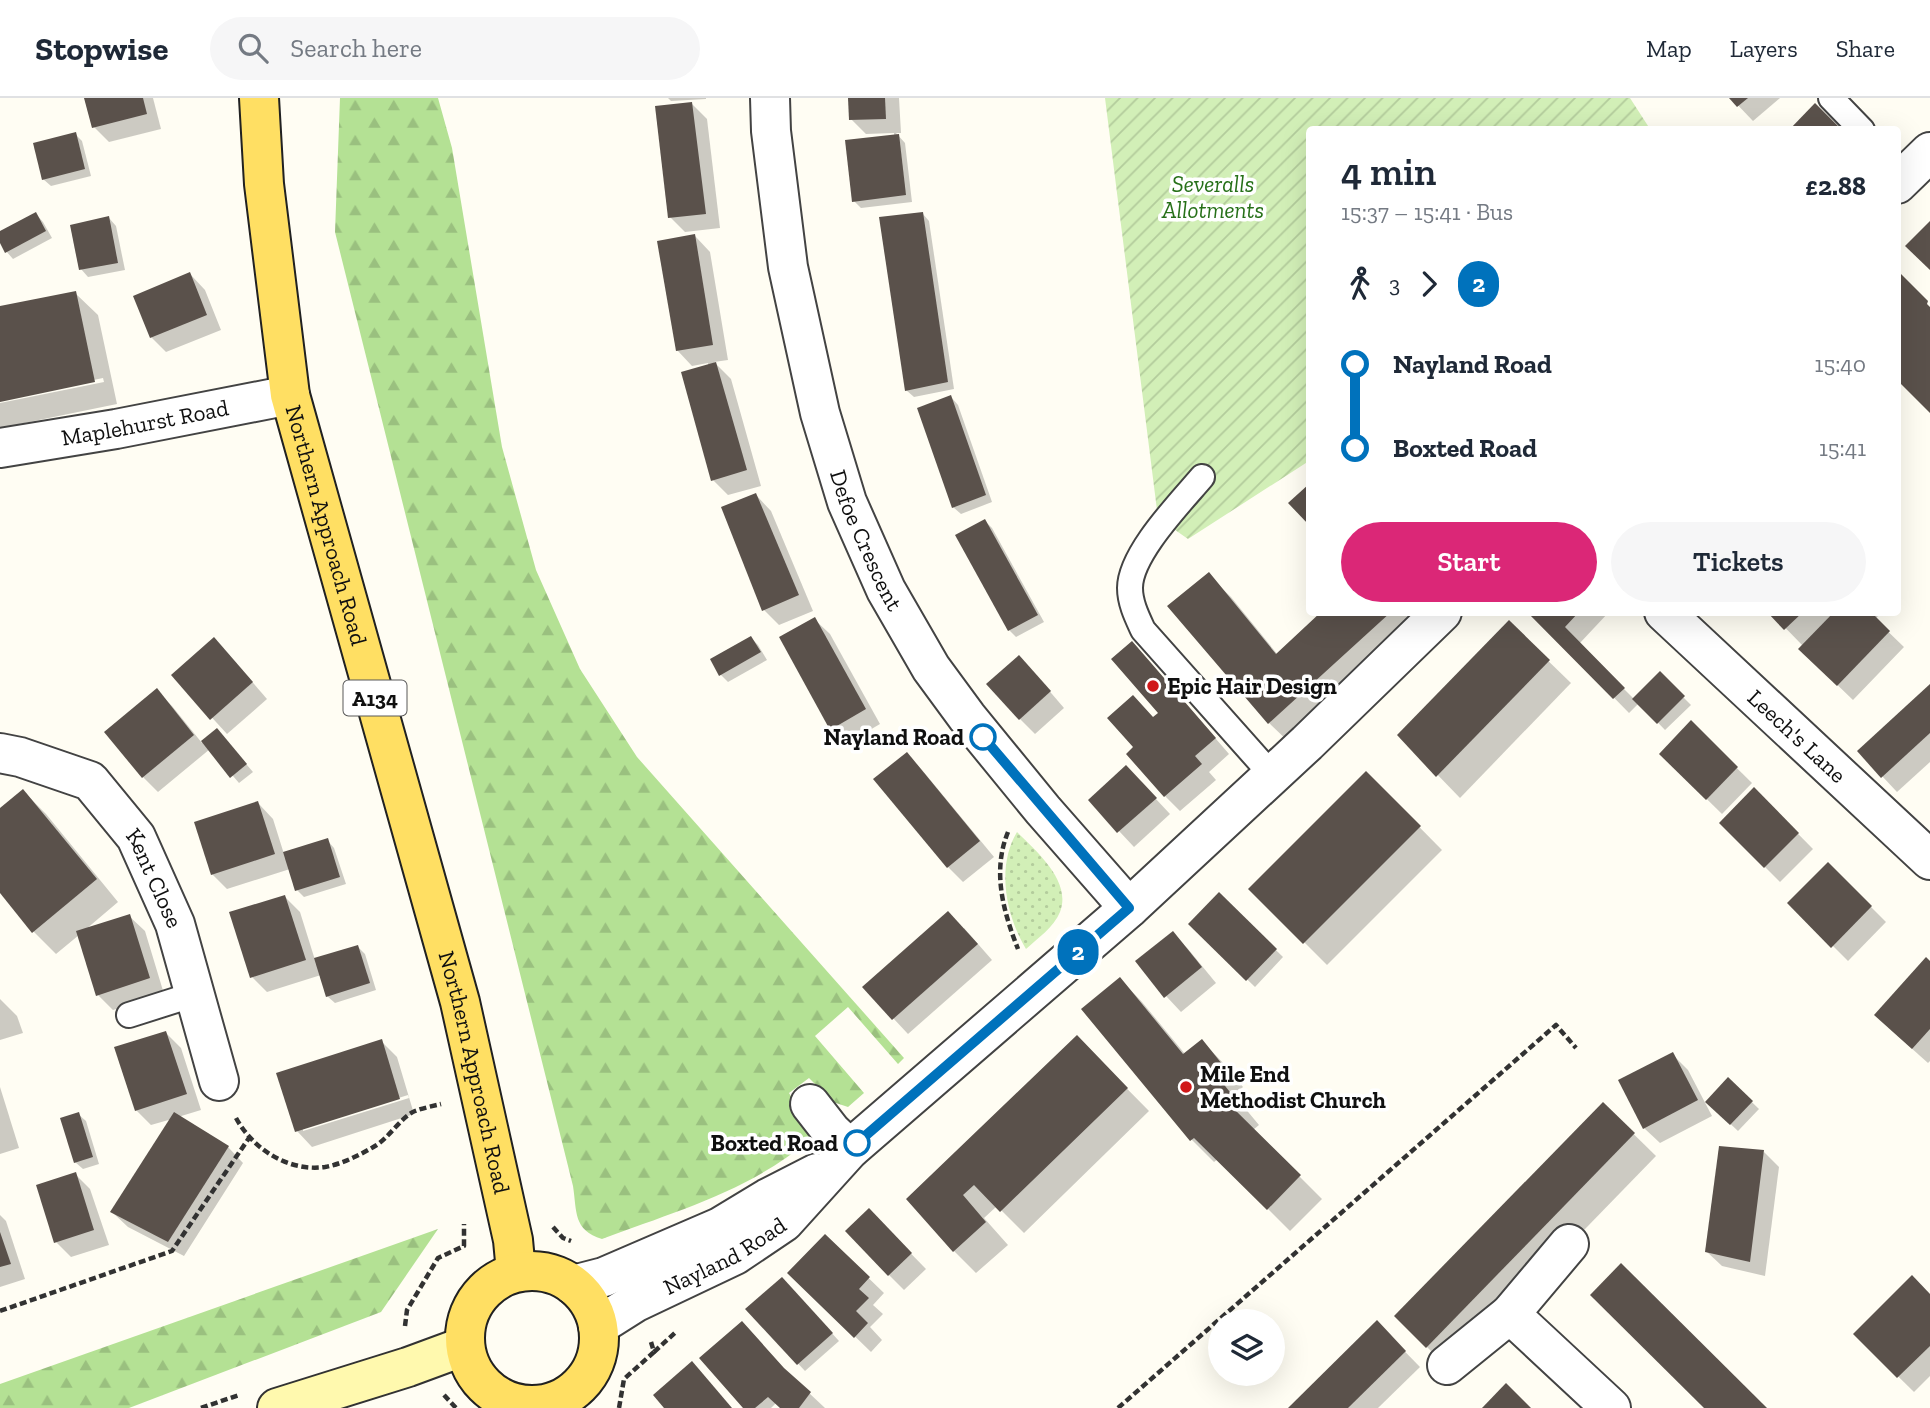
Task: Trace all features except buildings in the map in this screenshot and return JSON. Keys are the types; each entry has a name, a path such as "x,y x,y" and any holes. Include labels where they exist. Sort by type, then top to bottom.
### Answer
{"main road":[{"name":"Northern Approach Road","path":"259,98 264,184 290,395 460,1002 507,1215 516,1272"},
{"path":"516,1272 547,1272 573,1285 589,1303 598,1326 598,1348 592,1369 578,1397 534,1405 512,1405 493,1393 480,1380 470,1364 465,1346 467,1321 477,1299 494,1282 516,1272"}],"street":[{"name":"Defoe Crescent","path":"770,98 771,131 788,267 820,413 848,502 886,590 931,668 967,718 1129,908"},
{"name":"Maplehurst Road","path":"0,448 116,429 290,395"},
{"name":"Nayland Road","path":"598,1326 636,1302 735,1255 784,1222 842,1157 1129,908 1438,616"},
{"name":"Leech's Lane","path":"1668,616 1930,860"},
{"name":"Kent Close","path":"0,753 20,757 90,781 136,837 175,925 219,1081"},
{"path":"810,1104 831,1130 842,1157"},
{"name":"Nayland Road","path":"573,1285 604,1277 720,1227 842,1157"},
{"path":"1447,1365 1510,1314 1569,1244"},
{"path":"1510,1314 1611,1408"},
{"path":"264,1400 408,1367 465,1346"}],"lane":[{"path":"1831,98 1858,126"},
{"path":"1202,477 1153,536 1137,562 1130,587 1134,612 1143,630 1272,775"},
{"path":"129,1014 195,994"}],"path":[{"path":"1010,827 1003,848 999,883 1020,954"},
{"path":"1118,1408 1556,1025 1576,1048"},
{"path":"219,1081 233,1114 249,1138 265,1153 294,1165 325,1167 354,1158 377,1145 413,1112 449,1102"},
{"path":"0,1311 172,1251 249,1138"},
{"path":"404,1331 407,1310 438,1258 464,1246 464,1221"},
{"path":"201,1408 264,1400"}],"green space":[{"path":"340,98 438,98 452,148 502,447 536,570 580,669 637,757 904,1058 898,1064 848,1007 815,1036 864,1093 848,1107 833,1102 809,1078 789,1093 810,1130 809,1140 786,1158 736,1187 602,1239 586,1231 576,1212 573,1186 335,232"},
{"name":"Severalls Allotments","path":"1105,98 1630,98 1648,126 1306,126 1306,463 1188,539 1158,518"},
{"path":"1017,832 1057,878 1062,900 1054,923 1026,949 1013,922 1006,891 1007,860"},
{"path":"438,1229 381,1312 129,1408 0,1408 0,1384"}],"bus line":[{"name":"2","path":"857,1143 1129,908 983,737"}],"place":[{"name":"Epic Hair Design","path":"1153,686"},
{"name":"Nayland Road","path":"983,737"},
{"name":"Mile End Methodist Church","path":"1186,1087"},
{"name":"Boxted Road","path":"857,1143"}]}
